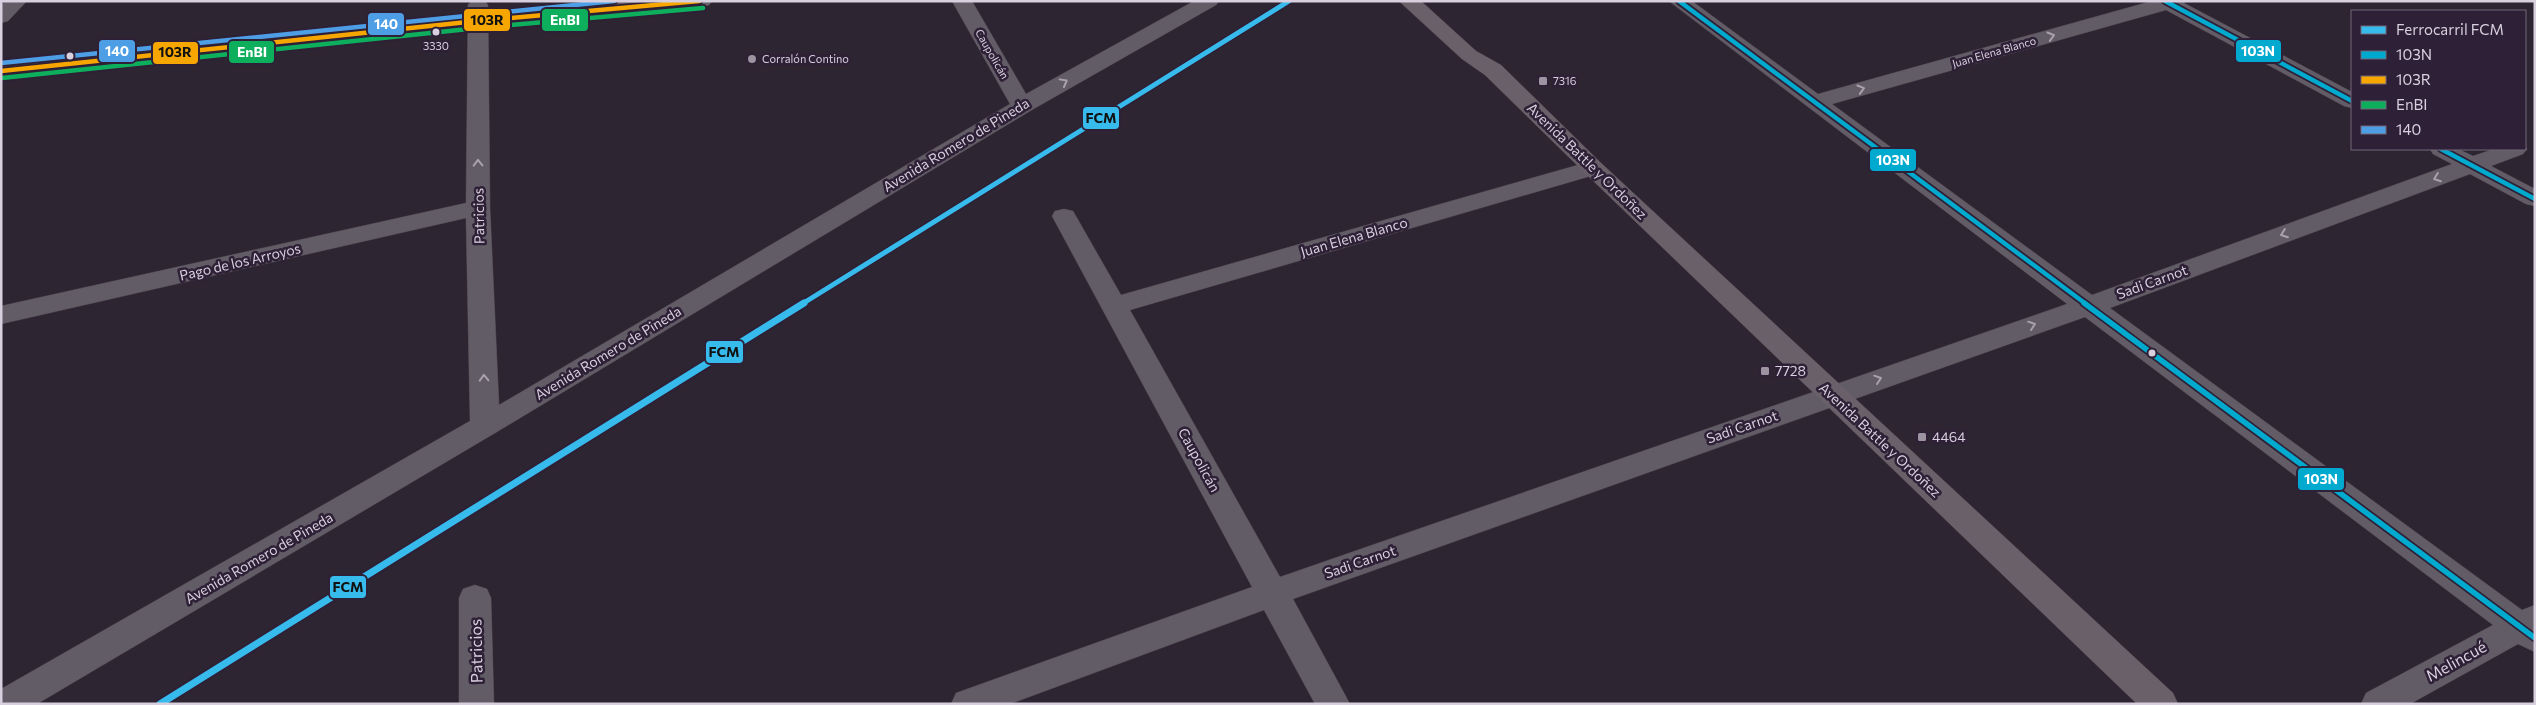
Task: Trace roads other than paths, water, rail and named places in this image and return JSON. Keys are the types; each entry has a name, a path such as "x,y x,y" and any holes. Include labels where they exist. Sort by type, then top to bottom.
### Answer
{"main road":[{"path":"1,71 477,13 519,1"},
{"path":"1,55 477,13 702,1"},
{"name":"Avenida Battle y Ordoñez","path":"1409,1 1469,55 1493,70 1593,168 1832,395 2161,704"},
{"name":"Avenida Battle y Ordoñez","path":"1432,1 1482,51 1493,70"}],"street":[{"name":"Caupolicán","path":"962,1 1022,106"},
{"name":"Avenida Romero de Pineda","path":"6,704 485,426 1022,106 1209,1"},
{"path":"1679,1 2088,306 2530,628"},
{"path":"1,17 22,2"},
{"path":"2169,2 2351,100"},
{"name":"Juan Elena Blanco","path":"1814,102 2169,2"},
{"name":"Patricios","path":"477,13 478,208 485,426"},
{"path":"2443,150 2535,199"},
{"name":"Sadi Carnot","path":"968,704 1273,593 2088,306 2513,150"},
{"name":"Juan Elena Blanco","path":"1114,306 1593,168"},
{"name":"Pago de los Arroyos","path":"1,315 478,208"},
{"name":"Caupolicán","path":"1064,216 1333,704"},
{"name":"Patricios","path":"475,598 477,704"},
{"name":"Melincué","path":"2378,704 2530,628"}],"rail line":[{"name":"FCM","path":"160,704 1289,1"}],"place":[{"name":"3330","path":"436,32"},
{"name":"Corralón Contino","path":"752,59"},
{"name":"7316","path":"1543,81"},
{"name":"7728","path":"1765,371"},
{"name":"4464","path":"1922,437"}]}
